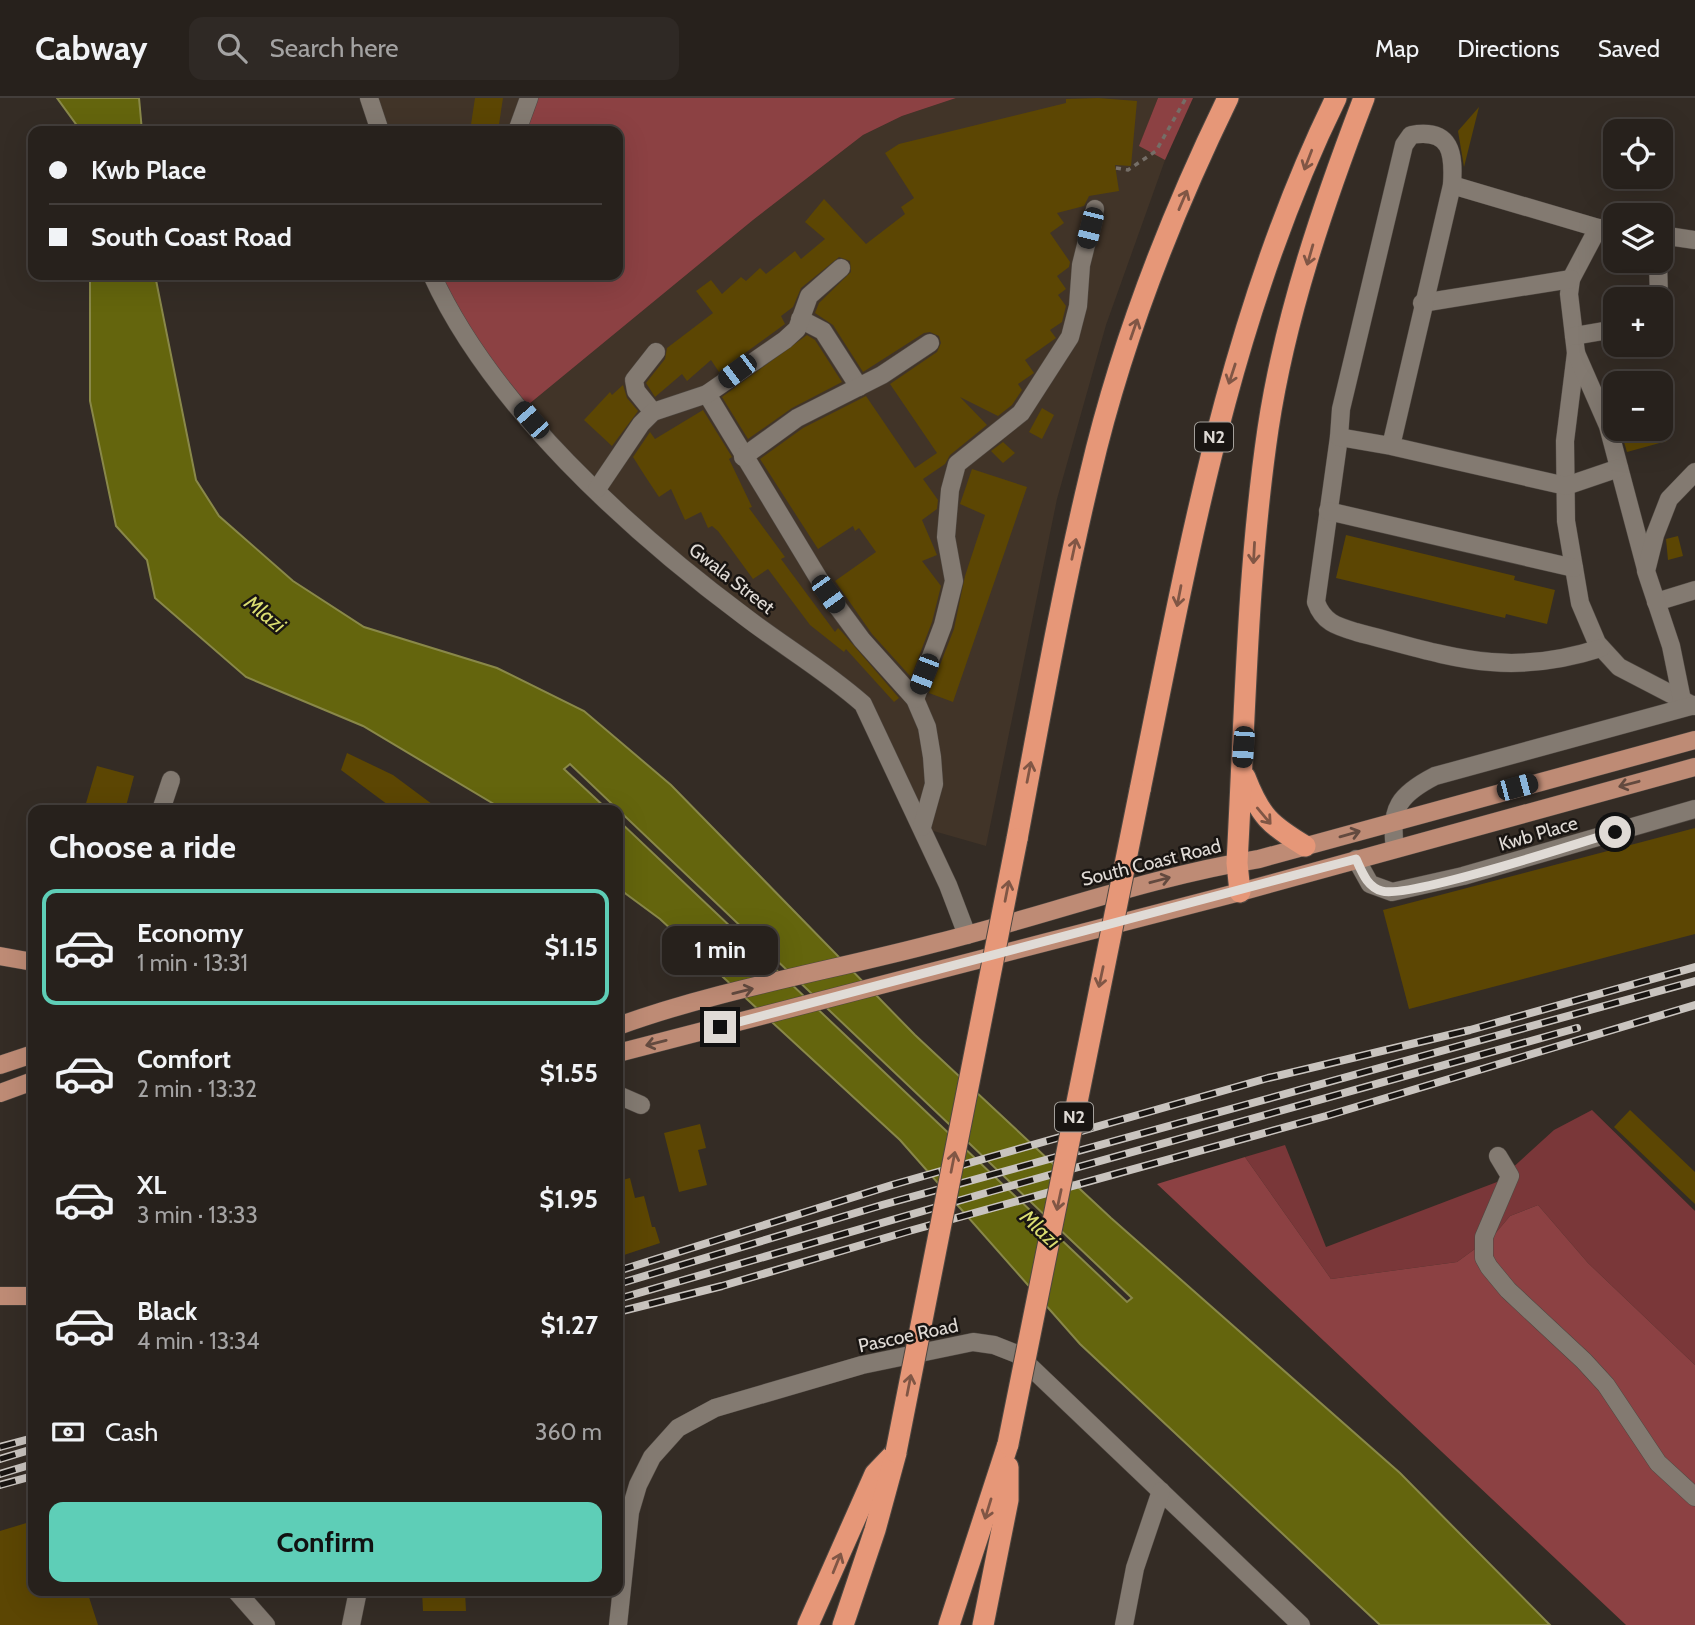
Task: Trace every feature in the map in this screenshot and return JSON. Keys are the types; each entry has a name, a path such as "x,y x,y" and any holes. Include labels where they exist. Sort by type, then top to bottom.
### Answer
{"highway":[{"path":"843,1625 875,1530 896,1452 1057,624 1090,473 1124,359 1157,263 1228,98"},
{"name":"N2","path":"949,1625 1008,1444 1140,790 1221,407 1266,267 1336,98"},
{"path":"1240,892 1237,863 1254,538 1269,427 1285,346 1312,247 1364,98"},
{"path":"1242,769 1256,807 1265,819 1305,846"},
{"path":"983,1625 1008,1500 1008,1444"},
{"path":"808,1625 875,1474 896,1452"}],"main road":[{"name":"South Coast Road","path":"623,1024 677,1007 933,944 1070,904 1305,846 1695,740"},
{"path":"623,1052 1240,892 1695,767"},
{"path":"0,956 28,961"},
{"path":"623,1018 645,1016"},
{"path":"0,1065 28,1057"},
{"path":"0,1093 28,1084"},
{"path":"0,1093 28,1090"},
{"path":"0,1296 28,1296"},
{"path":"0,1308 28,1307"}],"street":[{"path":"369,98 378,126"},
{"path":"519,126 529,98"},
{"path":"1391,446 1422,303 1452,185 1454,153 1446,142 1433,136 1411,135 1404,145 1341,409 1315,602 1321,616 1335,626 1459,658 1497,664 1568,659 1601,648"},
{"path":"1452,185 1603,228"},
{"path":"915,699 943,625 954,581 946,537 950,490 957,464 1021,414 1070,337 1078,306 1081,265 1095,209"},
{"path":"1603,233 1572,279 1569,305 1575,344 1608,426 1646,570 1690,704"},
{"path":"1673,237 1695,240"},
{"path":"597,489 641,424 653,412 707,394 785,340 797,329 809,296 841,268"},
{"path":"1422,303 1572,279"},
{"name":"Gwala Street","path":"434,280 446,304 497,381 597,489 645,536 733,608 842,685 863,704 922,827 967,935"},
{"path":"800,319 823,331 859,387"},
{"path":"1575,344 1603,334"},
{"path":"743,457 797,418 859,387 930,344"},
{"path":"1575,344 1565,441 1566,521 1587,626 1601,648 1628,674 1690,704"},
{"path":"653,412 636,391 634,380 656,352"},
{"path":"707,394 828,594 862,640 915,699 927,727 934,784 922,827"},
{"path":"1339,437 1391,446 1566,486 1619,468"},
{"path":"1646,570 1668,499 1683,481 1695,472"},
{"path":"1328,511 1574,568"},
{"path":"1656,602 1695,590"},
{"path":"1395,848 1391,822 1403,799 1416,786 1435,776 1690,704"},
{"path":"162,805 170,780"},
{"name":"Kwb Place","path":"1356,859 1370,884 1392,892 1463,876 1695,809"},
{"path":"623,1098 641,1105"},
{"path":"1498,1156 1510,1176 1484,1237 1484,1258 1489,1267 1508,1290 1584,1361 1613,1396 1658,1463 1695,1497"},
{"name":"Pascoe Road","path":"623,1578 630,1512 638,1485 652,1457 678,1428 715,1408 862,1365 973,1342 1008,1350 1067,1400 1301,1625"},
{"path":"1124,1625 1135,1568 1161,1491"},
{"path":"240,1596 266,1625"},
{"path":"351,1625 357,1596"},
{"name":"Pascoe Road","path":"618,1625 621,1596"}],"path":[{"path":"1116,168 1128,170 1156,151 1186,98"}],"shaded area":[{"path":"370,98 530,98 520,126 378,126"},
{"path":"530,98 956,98 902,116 863,135 753,220 523,409 436,280 623,280 623,126 520,126"},
{"path":"956,98 1158,98 1140,145 1165,160 1106,325 1057,499 986,846 923,828 863,704 645,535 523,409 753,220 863,135 902,116"},
{"path":"1158,98 1193,98 1165,160 1139,146"},
{"path":"1592,1110 1695,1211 1695,1365 1588,1263 1538,1205 1510,1216 1494,1235 1457,1262 1331,1279 1245,1157 1285,1145 1326,1247 1497,1182 1554,1130"},
{"path":"1245,1157 1331,1279 1457,1262 1494,1235 1510,1216 1538,1205 1588,1263 1695,1365 1695,1625 1626,1625 1157,1184"}],"water":[{"path":"57,98 139,98 142,126 77,126"},
{"name":"Mlazi","path":"90,280 156,280 196,480 219,516 293,581 364,627 497,668 584,711 671,785 915,1035 1111,1218 1400,1473 1550,1625 1380,1625 1080,1344 900,1140 660,919 623,892 623,825 1127,1302 1132,1298 623,814 623,805 613,805 570,764 564,769 603,805 496,805 363,726 246,677 155,598 147,560 116,526 90,401"}],"building":[{"path":"475,98 503,98 499,126 471,126"},
{"path":"1066,99 1137,101 1131,166 1115,165 1119,191 1089,196 1084,206 1057,213 1064,223 1050,233 1070,262 1069,267 1057,276 1066,289 1058,295 1066,306 1062,322 1050,330 1056,338 1025,360 1034,373 1018,384 1022,390 1012,405 998,416 960,397 987,425 950,455 945,464 923,479 938,500 937,509 922,520 937,555 922,561 941,586 932,622 911,677 872,634 835,581 876,552 859,528 855,531 853,526 818,549 760,459 803,428 866,396 915,468 937,453 890,384 937,352 941,343 939,336 930,332 924,333 863,372 833,325 815,313 819,303 851,272 850,261 839,257 801,288 793,307 781,316 785,324 719,372 711,360 687,381 682,374 655,397 646,383 665,359 667,348 713,313 696,291 711,280 722,294 741,277 746,281 760,268 766,274 795,251 801,259 825,239 805,222 824,199 866,244 905,214 901,207 914,198 885,153 899,144 1066,103"},
{"path":"1479,107 1464,167 1458,131"},
{"path":"807,335 815,340 842,382 792,408 748,439 722,397"},
{"path":"623,385 627,398 638,411 612,446 584,420 610,392 612,395"},
{"path":"1042,408 1054,415 1042,439 1029,432"},
{"path":"703,410 732,457 729,459 752,507 749,508 785,557 781,559 835,632 838,628 842,632 899,698 894,702 846,649 844,652 810,625 768,569 753,579 718,531 712,526 708,528 701,512 685,520 671,489 659,497 645,476 633,457 650,432 655,439"},
{"path":"1624,441 1667,441 1627,452"},
{"path":"1003,442 1015,453 1003,463 991,451"},
{"path":"972,469 1027,487 953,702 929,693 954,629 965,576 985,515 960,504"},
{"path":"1346,535 1515,576 1514,580 1555,590 1547,624 1506,614 1505,618 1336,578"},
{"path":"1678,536 1683,556 1668,560 1666,539"},
{"path":"347,753 393,775 433,805 388,805 341,770"},
{"path":"97,766 134,776 126,805 85,805"},
{"path":"1695,828 1695,934 1409,1009 1383,910"},
{"path":"1630,1110 1695,1172 1695,1204 1614,1127"},
{"path":"700,1124 706,1148 698,1150 707,1185 679,1192 664,1133"},
{"path":"630,1178 635,1198 644,1196 652,1227 655,1227 660,1243 623,1255 623,1180"},
{"path":"28,1523 28,1596 89,1596 98,1625 0,1625 0,1531"},
{"path":"422,1596 465,1596 466,1611 423,1611"}],"railway":[{"path":"623,1269 892,1185 1268,1078 1470,1030 1695,967"},
{"path":"623,1283 882,1205 1695,981"},
{"path":"623,1311 722,1286 909,1231 1326,1116 1695,1005"},
{"path":"623,1298 1577,1028"},
{"path":"0,1447 28,1439"},
{"path":"0,1459 28,1451"},
{"path":"0,1474 28,1466"},
{"path":"0,1485 28,1477"}],"route":[{"path":"720,1027 1240,892 1356,859 1370,884 1385,892 1392,892 1463,876 1615,832"}]}
